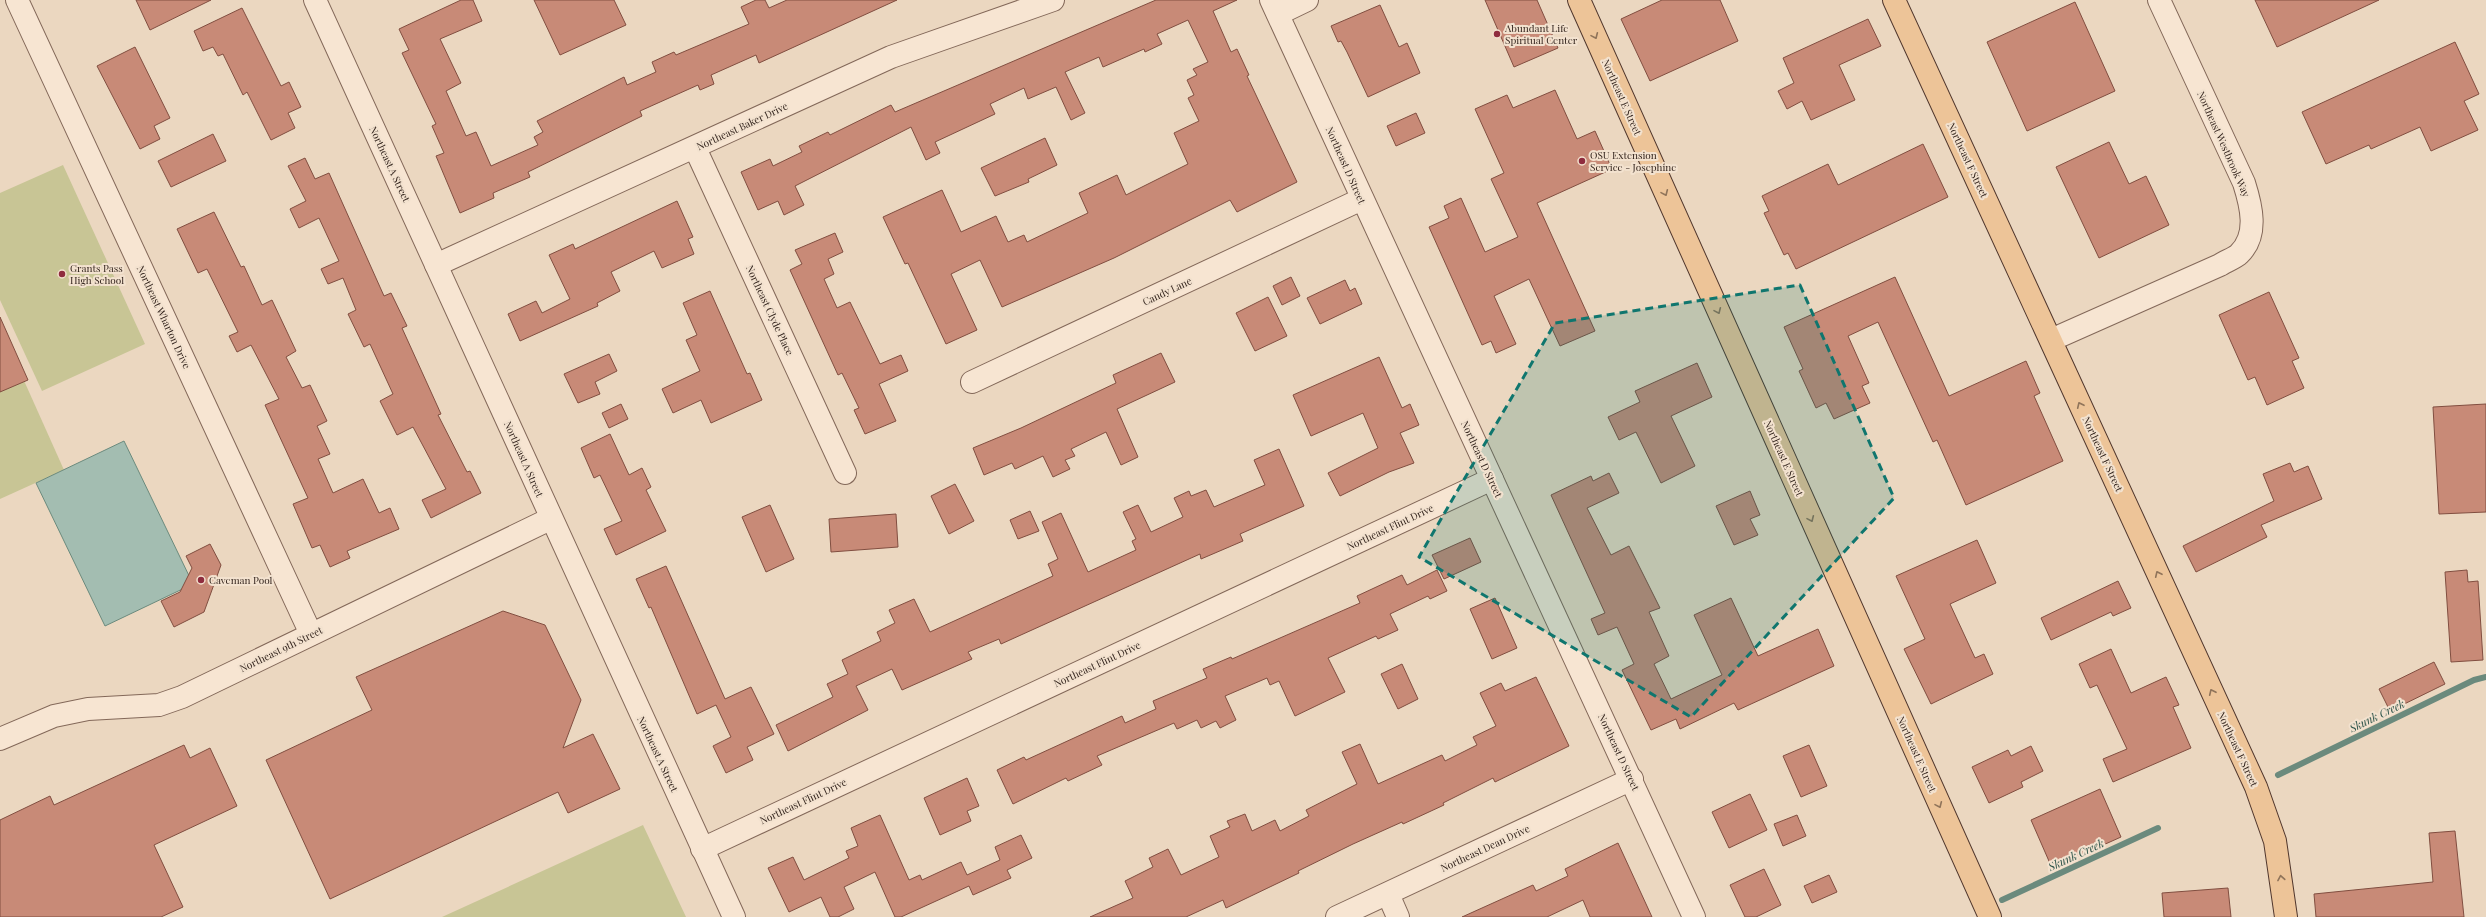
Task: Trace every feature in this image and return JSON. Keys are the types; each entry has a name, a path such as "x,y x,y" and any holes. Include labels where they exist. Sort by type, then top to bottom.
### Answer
{"main road":[{"name":"Northeast E Street","path":"1579,0 1990,917"},
{"name":"Northeast F Street","path":"1894,0 2256,787 2275,841 2286,917"}],"street":[{"name":"Northeast Wharton Drive","path":"17,0 311,634"},
{"name":"Northeast A Street","path":"315,0 550,519 734,917"},
{"name":"Northeast Baker Drive","path":"436,265 695,148 891,57 1053,0"},
{"path":"1274,7 1307,0"},
{"name":"Northeast Westbrook Way","path":"2051,340 2220,265 2239,254 2250,236 2252,210 2244,183 2159,0"},
{"name":"Northeast D Street","path":"1274,7 1362,200 1632,779 1694,917"},
{"name":"Northeast Clyde Place","path":"695,148 845,473"},
{"name":"Candy Lane","path":"972,382 1362,200"},
{"name":"Northeast Flint Drive","path":"702,849 1492,479"},
{"name":"Northeast 9th Street","path":"0,739 54,716 88,709 159,705 176,699 550,519"},
{"name":"Northeast Dean Drive","path":"1337,917 1632,779"},
{"path":"1388,894 1398,917"}],"highlighted area":[{"path":"1800,285 1894,498 1691,717 1419,557 1555,323"}],"shaded area":[{"path":"63,165 145,344 42,391 0,300 0,193"},
{"path":"0,327 64,470 0,499"},
{"path":"124,441 193,584 105,626 36,483"},
{"path":"643,825 686,917 442,917"}],"building":[{"path":"136,0 211,0 150,30"},
{"path":"461,0 473,0 482,21 440,39 461,83 446,91 466,136 476,132 491,166 538,145 534,137 543,132 537,121 624,77 627,85 656,72 652,62 674,52 676,55 749,24 741,7 756,0 765,0 769,8 787,0 897,0 759,63 756,55 711,75 714,84 700,90 698,85 640,111 642,116 528,172 530,177 493,193 494,198 460,213 436,156 444,153 432,126 436,124 402,53 409,50 399,29"},
{"path":"534,0 614,0 626,25 560,55"},
{"path":"1156,0 1237,0 1213,11 1231,52 1237,49 1249,75 1247,76 1297,182 1237,212 1230,200 1114,258 1002,307 980,260 951,274 977,330 946,344 908,263 905,264 883,217 942,190 961,232 996,216 1008,242 1024,235 1027,242 1088,213 1079,193 1117,175 1126,195 1188,164 1174,133 1199,121 1188,98 1194,95 1187,80 1197,75 1193,69 1208,62 1188,20 1157,34 1162,44 1145,52 1144,49 1103,67 1099,57 1065,72 1085,113 1071,120 1056,87 1028,99 1024,88 990,104 995,114 935,142 940,153 926,160 911,127 795,186 804,205 784,215 778,201 758,210 741,172 770,159 773,166 802,152 799,146 828,132 830,135 891,105 895,112"},
{"path":"1485,0 1537,0 1558,48 1514,67"},
{"path":"1662,0 1720,0 1738,41 1650,81 1621,19"},
{"path":"2255,0 2379,0 2277,47"},
{"path":"2075,2 2115,91 2027,131 1987,42"},
{"path":"1380,5 1399,47 1407,43 1420,73 1368,97 1347,52 1341,41 1338,42 1331,26"},
{"path":"242,8 281,86 289,82 301,107 288,113 295,128 271,140 247,92 243,95 223,54 218,56 213,47 203,51 194,31"},
{"path":"1868,19 1881,46 1839,65 1855,100 1811,120 1802,101 1787,109 1778,91 1794,83 1783,58"},
{"path":"2455,42 2479,94 2464,101 2478,130 2431,151 2420,127 2371,149 2369,145 2326,164 2302,112"},
{"path":"135,47 170,118 154,126 160,139 140,149 97,66"},
{"path":"1555,90 1577,139 1595,131 1612,169 1537,203 1595,331 1560,346 1529,279 1494,296 1516,344 1496,353 1491,341 1482,345 1429,227 1449,218 1444,206 1461,198 1485,252 1518,237 1491,179 1504,173 1475,109 1507,95 1513,108"},
{"path":"1416,113 1425,133 1396,146 1387,126"},
{"path":"213,134 226,161 171,187 158,161"},
{"path":"1045,138 1057,165 1028,179 1029,182 995,196 981,168"},
{"path":"2109,142 2129,184 2146,176 2169,225 2099,258 2056,167"},
{"path":"1923,144 1948,197 1796,269 1788,253 1784,255 1764,213 1769,211 1762,196 1828,164 1838,185"},
{"path":"305,158 315,179 329,173 384,296 391,293 407,326 402,328 441,414 438,415 467,472 470,471 481,493 431,518 422,500 446,489 413,427 397,435 380,401 393,394 370,344 364,347 348,314 356,310 343,278 328,284 321,269 339,261 319,218 299,228 290,209 306,201 288,166"},
{"path":"677,201 693,237 688,239 694,254 662,268 654,251 611,272 620,291 597,303 598,306 520,341 508,314 536,301 542,313 570,299 549,255 573,244 575,249"},
{"path":"214,212 241,267 244,266 262,305 272,300 296,351 286,357 302,388 310,385 327,421 317,426 330,454 318,459 333,493 363,479 379,513 390,508 399,529 347,551 350,558 330,567 320,545 312,548 293,504 308,498 265,405 279,399 251,345 237,352 229,336 238,332 207,269 198,273 177,229"},
{"path":"835,233 843,252 828,259 834,274 824,279 837,308 850,302 880,364 901,355 908,371 879,384 896,421 865,434 854,410 859,408 842,373 838,375 790,270 802,264 795,250"},
{"path":"1291,277 1300,296 1282,305 1273,286"},
{"path":"1895,277 1949,396 2026,361 2040,393 2034,396 2063,461 1966,505 1937,440 1933,442 1878,322 1848,336 1869,383 1862,386 1870,403 1834,419 1826,403 1816,408 1799,371 1803,369 1784,327"},
{"path":"1345,280 1350,291 1355,288 1362,304 1320,324 1307,298"},
{"path":"710,291 747,374 750,373 762,400 711,423 701,400 673,413 662,389 700,371 686,340 697,335 683,303"},
{"path":"2269,292 2299,358 2292,361 2304,388 2267,405 2255,377 2248,380 2219,315"},
{"path":"1268,297 1287,336 1255,351 1236,313"},
{"path":"0,317 28,380 0,392"},
{"path":"1161,353 1175,382 1117,409 1138,457 1121,465 1106,432 1071,449 1075,456 1065,460 1070,469 1053,477 1043,456 1015,469 1012,463 984,475 973,448 1021,428 1116,383 1113,375"},
{"path":"609,354 617,371 595,382 600,394 578,403 564,374"},
{"path":"1379,357 1402,408 1410,404 1419,425 1400,433 1414,463 1389,472 1340,496 1328,473 1378,448 1363,413 1311,436 1293,395"},
{"path":"1697,363 1712,397 1671,416 1695,466 1661,483 1636,432 1619,440 1608,417 1640,402 1635,391"},
{"path":"621,404 628,419 609,428 602,413"},
{"path":"2486,404 2486,512 2439,514 2433,407"},
{"path":"610,434 629,475 642,468 651,487 646,490 666,531 616,555 604,529 622,521 600,475 594,478 581,448"},
{"path":"1279,449 1304,506 1240,534 1243,541 1201,559 1200,554 1001,644 999,639 968,652 972,659 902,690 892,669 856,686 868,710 788,751 776,725 833,697 827,684 848,674 842,660 881,641 877,632 895,623 889,610 914,599 930,632 1053,576 1048,564 1058,559 1042,522 1061,513 1088,572 1136,550 1132,541 1136,539 1123,512 1138,505 1151,532 1183,517 1174,498 1189,491 1191,496 1206,490 1214,507 1265,485 1254,460"},
{"path":"2290,463 2294,472 2308,466 2322,499 2261,525 2267,537 2196,572 2183,546 2274,501 2263,474"},
{"path":"1609,473 1619,493 1587,508 1611,555 1629,546 1660,608 1649,612 1669,656 1654,664 1671,699 1722,675 1694,615 1731,598 1758,656 1818,629 1834,666 1738,710 1734,703 1680,729 1676,719 1651,730 1622,670 1634,664 1617,627 1598,635 1591,619 1605,613 1551,495 1591,476 1593,481"},
{"path":"955,484 974,521 949,534 931,496"},
{"path":"1750,491 1760,515 1750,519 1758,535 1734,545 1716,506"},
{"path":"770,505 794,559 766,572 742,517"},
{"path":"1030,511 1039,531 1018,539 1010,520"},
{"path":"896,514 898,547 831,552 829,519"},
{"path":"1470,538 1481,562 1444,579 1432,555"},
{"path":"1977,540 1996,583 1950,604 1975,658 1984,654 1993,674 1931,704 1904,649 1925,639 1896,576"},
{"name":"Caveman Pool","path":"210,544 221,565 204,612 174,627 161,601 180,592 192,568 186,556"},
{"path":"666,566 725,699 751,687 774,734 747,747 753,760 726,773 713,746 731,737 716,705 697,714 651,607 649,608 636,579"},
{"path":"1437,570 1447,591 1430,599 1428,596 1390,614 1398,630 1378,639 1376,636 1328,658 1345,692 1295,716 1279,681 1270,685 1267,678 1225,696 1236,720 1220,728 1216,721 1201,728 1197,720 1177,729 1174,723 1097,756 1102,765 1068,781 1066,778 1013,804 997,770 1024,757 1026,760 1122,716 1125,723 1156,709 1153,701 1207,678 1203,669 1231,657 1232,659 1360,603 1357,596 1402,575 1407,585"},
{"path":"2467,570 2468,582 2478,581 2483,660 2451,662 2445,572"},
{"path":"2118,581 2131,608 2113,616 2111,612 2051,640 2041,618"},
{"path":"1495,598 1517,648 1492,659 1470,609"},
{"path":"503,611 545,625 581,700 563,748 593,734 620,789 568,813 558,792 330,899 266,760 372,710 356,677"},
{"path":"2111,649 2131,693 2166,677 2179,705 2173,707 2191,748 2113,782 2103,759 2127,749 2097,685 2090,688 2079,664"},
{"path":"2434,662 2445,684 2390,711 2379,689"},
{"path":"1402,664 1418,699 1398,709 1381,674"},
{"path":"1536,677 1569,746 1495,782 1493,778 1443,803 1444,805 1403,824 1402,822 1353,844 1298,871 1299,873 1226,908 1223,900 1186,917 1090,917 1133,898 1125,881 1153,867 1149,858 1168,849 1181,875 1219,857 1210,836 1230,827 1227,821 1245,814 1252,831 1275,820 1280,831 1309,816 1306,810 1357,784 1342,752 1360,744 1378,784 1442,755 1445,761 1477,745 1473,737 1496,726 1480,693 1501,683 1505,691"},
{"path":"184,745 190,758 210,748 237,806 154,845 183,907 161,917 0,917 0,820 50,796 54,805"},
{"path":"1809,745 1827,786 1801,797 1783,756"},
{"path":"2031,746 2043,771 2021,782 2023,787 1989,803 1972,767 2008,750 2011,756"},
{"path":"967,778 979,806 967,811 971,821 940,835 924,798"},
{"path":"2100,789 2121,837 2052,868 2031,820"},
{"path":"1750,794 1767,830 1729,848 1712,812"},
{"path":"880,815 909,880 920,875 922,880 961,862 967,875 1000,860 995,847 1021,835 1032,858 1007,870 1011,878 973,895 969,886 901,917 895,917 875,872 844,887 854,909 838,917 830,917 821,897 789,912 768,868 793,857 804,880 849,858 846,851 858,846 851,828"},
{"path":"1797,815 1806,836 1783,846 1774,824"},
{"path":"2455,831 2464,917 2316,917 2314,894 2433,882 2429,833"},
{"path":"1618,843 1652,917 1590,917 1583,900 1547,917 1462,917 1533,885 1536,891 1568,876 1565,869"},
{"path":"1764,869 1781,905 1756,917 1745,917 1730,885"},
{"path":"1829,875 1837,892 1812,903 1804,886"},
{"path":"2228,888 2231,917 2164,917 2162,893"}],"waterway":[{"name":"Skunk Creek","path":"2278,775 2474,680 2486,677"},
{"name":"Skunk Creek","path":"2002,900 2158,828"}],"place":[{"name":"Abundant Life Spiritual Center","path":"1497,34"},
{"name":"OSU Extension Service - Josephine","path":"1582,161"},
{"name":"Grants Pass High School","path":"62,274"},
{"name":"Caveman Pool","path":"201,580"}]}
